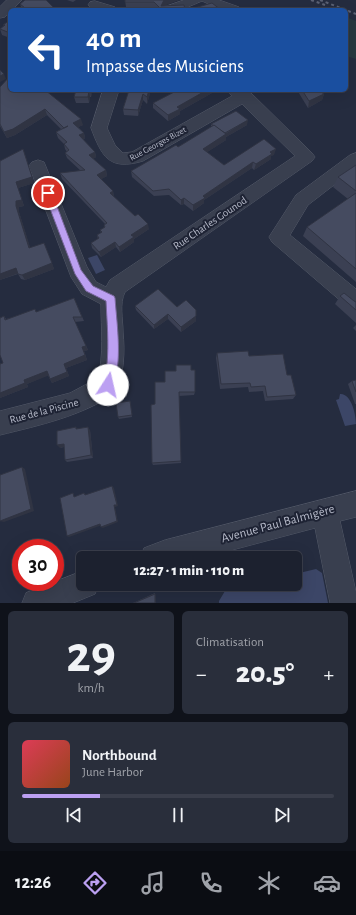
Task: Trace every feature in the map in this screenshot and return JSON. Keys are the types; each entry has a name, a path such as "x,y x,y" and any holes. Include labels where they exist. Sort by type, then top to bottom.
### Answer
{"street":[{"path":"0,14 15,0"},
{"path":"174,8 196,0"},
{"path":"207,0 229,8"},
{"path":"95,5 104,8"},
{"name":"Rue Georges Bizet","path":"110,92 99,128 105,143 114,157 126,161 136,157 240,93"},
{"name":"Rue Charles Gounod","path":"110,298 117,286 306,157 240,93"},
{"path":"356,159 302,200 279,237 356,302"},
{"path":"38,166 78,271 90,288 110,298"},
{"name":"Rue de la Piscine","path":"0,422 74,405 94,395 108,385 111,373 113,342 110,298"},
{"name":"Avenue Paul Balmigère","path":"176,551 356,504"},
{"path":"325,512 344,603"},
{"path":"36,603 76,587"}],"shaded area":[{"path":"348,18 356,21 356,59 348,57"}],"water":[{"path":"97,255 105,270 96,274 88,258"},
{"path":"340,394 344,395 350,400 354,410 356,424 345,426 336,400 339,399"},
{"path":"316,569 322,573 328,603 219,603 225,591 302,591 302,572"}],"building":[{"path":"25,0 46,0 54,8 25,8 20,4"},
{"path":"125,0 164,0 161,6 184,5 185,8 160,8 154,2 125,2"},
{"path":"212,3 218,8 194,8"},
{"path":"8,21 8,32 0,29 5,25 3,25"},
{"path":"0,70 4,74 0,76"},
{"path":"8,78 8,92 47,92 81,119 73,123 84,133 79,135 95,152 89,155 106,170 97,175 113,191 110,193 135,216 138,214 148,224 131,235 134,237 119,247 115,242 99,252 91,243 99,238 97,235 102,232 100,230 105,227 104,225 107,223 60,173 85,170 65,153 69,150 64,144 67,142 56,132 64,128 45,109 13,129 4,132 0,124 0,87"},
{"path":"75,92 89,92 88,97 74,97"},
{"path":"128,92 148,92 147,97 143,94 138,110 123,109"},
{"path":"174,92 203,92 177,107 180,109 168,115 153,103"},
{"path":"303,92 321,92 324,94 309,101"},
{"path":"236,111 248,120 225,133 211,124"},
{"path":"214,125 226,134 203,149 224,165 264,139 276,149 270,152 272,154 256,164 253,162 203,196 205,198 193,205 184,198 181,200 169,189 153,191 131,171 176,145 178,147"},
{"path":"23,149 32,177 16,182 22,200 16,201 16,206 29,248 44,243 52,263 22,275 18,274 16,268 0,274 0,161"},
{"path":"356,165 356,191 338,177"},
{"path":"356,193 356,269 307,227"},
{"path":"158,289 177,307 186,300 196,310 196,316 181,327 168,314 154,325 135,306"},
{"path":"344,293 356,302 356,310 340,296"},
{"path":"74,298 82,317 73,317 86,346 82,347 85,355 64,364 67,372 50,379 47,371 24,380 25,383 0,393 0,364 3,363 0,355 0,318 4,316 5,320 35,309 36,312"},
{"path":"248,351 249,356 283,354 287,375 291,375 296,395 267,397 265,386 251,387 250,383 221,384 217,353"},
{"path":"176,365 191,365 191,370 195,370 195,392 179,392 181,461 152,463 151,405 155,404 155,382 165,382 165,371 176,371"},
{"path":"356,380 356,392 352,381"},
{"path":"130,401 132,415 118,417 116,403"},
{"path":"76,427 76,429 88,427 91,455 65,460 64,444 57,445 57,431"},
{"path":"22,467 31,509 0,521 0,475"},
{"path":"112,486 117,505 114,505 117,521 101,527 100,524 67,536 60,498 73,493 74,497 84,493 85,495"},
{"path":"155,594 155,603 134,603"}],"railway":[{"path":"311,0 325,5"},
{"path":"320,0 341,8"},
{"path":"348,11 356,14"}],"route":[{"path":"48,193 78,271 90,288 110,298 113,342 111,373 108,385"}]}
